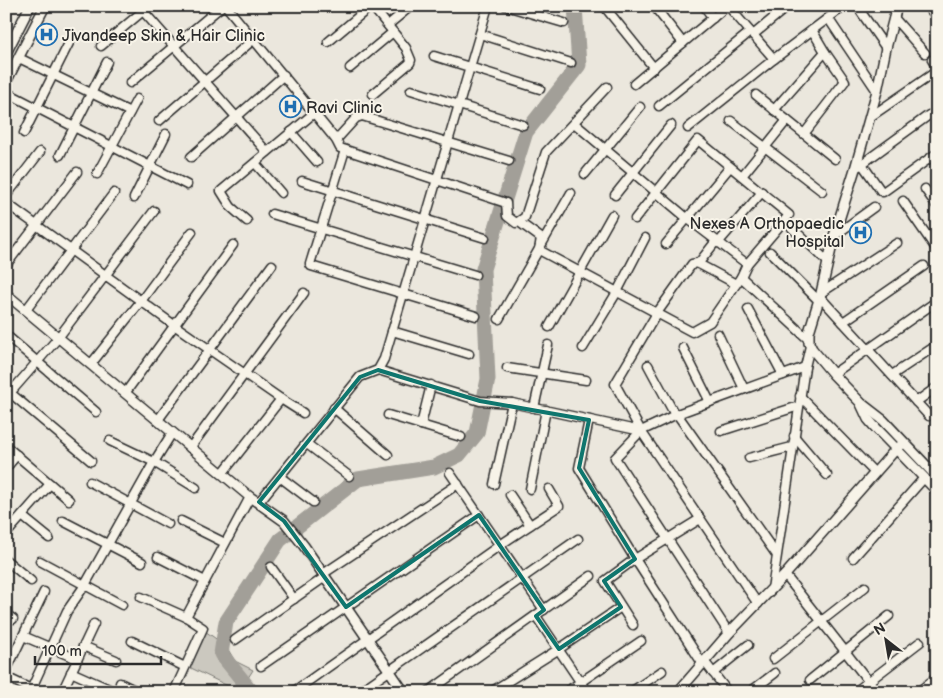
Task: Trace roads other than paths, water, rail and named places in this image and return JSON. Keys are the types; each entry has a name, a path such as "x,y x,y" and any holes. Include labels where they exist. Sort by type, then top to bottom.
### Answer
{"street":[{"path":"6,52 30,6"},
{"path":"6,82 45,6"},
{"path":"130,84 222,6"},
{"path":"226,6 284,75 336,140 340,148 506,203 506,216 540,238 539,250"},
{"path":"328,42 372,6 406,48 411,62 373,94"},
{"path":"350,68 391,29 411,6"},
{"path":"378,370 384,359 488,6"},
{"path":"506,6 564,23"},
{"path":"604,6 654,68"},
{"path":"654,6 683,43"},
{"path":"704,6 713,18"},
{"path":"634,84 727,6 774,59"},
{"path":"659,106 788,6"},
{"path":"688,128 844,6"},
{"path":"865,6 861,9 861,12 886,48"},
{"path":"772,589 805,366 834,236 858,166 897,6"},
{"path":"927,6 937,18"},
{"path":"101,46 146,9 175,46 267,152"},
{"path":"828,18 877,91"},
{"path":"894,18 925,53"},
{"path":"804,134 845,81 812,30"},
{"path":"480,34 571,63"},
{"path":"24,133 72,37"},
{"path":"159,121 254,39"},
{"path":"774,110 825,52"},
{"path":"434,56 540,89"},
{"path":"19,58 130,112"},
{"path":"60,155 107,62"},
{"path":"870,117 937,71"},
{"path":"190,157 284,75"},
{"path":"518,223 525,217 546,152 607,87"},
{"path":"410,90 523,125"},
{"path":"6,92 187,185"},
{"path":"756,95 835,159"},
{"path":"96,174 137,99"},
{"path":"585,174 640,107"},
{"path":"247,221 231,207 221,190 314,113"},
{"path":"336,140 356,118 362,116 509,162"},
{"path":"858,166 929,116"},
{"path":"742,176 786,120"},
{"path":"730,121 822,191"},
{"path":"574,123 688,219 747,264"},
{"path":"614,195 671,125"},
{"path":"291,132 317,162"},
{"path":"134,198 166,134"},
{"path":"539,250 692,332 710,322 747,264 790,215 698,140 635,219"},
{"path":"345,150 310,264 312,268 476,316"},
{"path":"6,196 40,152"},
{"path":"858,166 884,192 937,153"},
{"path":"254,163 281,193"},
{"path":"666,244 730,167"},
{"path":"6,265 77,172"},
{"path":"302,182 485,238"},
{"path":"925,189 937,206"},
{"path":"499,319 571,192"},
{"path":"698,264 762,192"},
{"path":"26,310 114,193"},
{"path":"902,201 937,250"},
{"path":"6,203 174,325 303,413"},
{"path":"834,236 874,207"},
{"path":"90,461 8,391 58,338 154,211"},
{"path":"272,214 475,275"},
{"path":"549,327 612,215"},
{"path":"792,228 828,262"},
{"path":"91,364 192,232"},
{"path":"584,348 617,292 645,238"},
{"path":"820,297 896,243"},
{"path":"126,392 233,245"},
{"path":"770,252 820,297 929,416"},
{"path":"736,284 698,264 694,263 691,265 657,314 614,384 641,431 758,604"},
{"path":"158,420 272,265"},
{"path":"843,322 924,266"},
{"path":"740,277 810,343 833,374 861,403 868,419 937,477"},
{"path":"190,448 304,293"},
{"path":"6,294 250,497 284,521 304,546 404,692"},
{"path":"833,374 937,301"},
{"path":"748,310 784,374"},
{"path":"392,331 469,354"},
{"path":"718,334 744,389"},
{"path":"6,335 96,412"},
{"path":"892,375 937,345"},
{"path":"534,408 548,346"},
{"path":"683,348 710,402"},
{"path":"648,365 676,414 776,554"},
{"path":"729,632 615,458 641,431 676,414 805,366"},
{"path":"507,368 586,380"},
{"path":"259,502 360,377 378,370 480,401 512,403 641,431"},
{"path":"421,425 431,385"},
{"path":"916,402 937,388"},
{"path":"800,396 875,473"},
{"path":"222,474 281,399"},
{"path":"494,484 512,403"},
{"path":"722,431 799,406"},
{"path":"334,408 388,455"},
{"path":"530,489 546,410"},
{"path":"388,415 461,437"},
{"path":"589,420 578,468 703,662 728,692"},
{"path":"6,677 33,691 67,611 85,585 172,432"},
{"path":"794,436 827,475"},
{"path":"110,441 154,462 196,488"},
{"path":"307,444 349,476"},
{"path":"6,446 69,500"},
{"path":"749,458 792,446"},
{"path":"678,692 729,632 785,575 900,446"},
{"path":"900,446 924,478 937,491"},
{"path":"6,468 17,455"},
{"path":"450,473 544,610"},
{"path":"280,477 313,502"},
{"path":"853,558 924,478"},
{"path":"90,482 168,524"},
{"path":"6,534 50,484"},
{"path":"235,640 294,599 324,575 458,484"},
{"path":"293,692 500,545 560,506 549,489"},
{"path":"510,495 530,525"},
{"path":"186,617 250,497"},
{"path":"261,666 479,515"},
{"path":"22,516 49,538"},
{"path":"633,625 605,581 635,559 700,519"},
{"path":"63,521 142,562"},
{"path":"181,521 225,543"},
{"path":"359,692 578,538"},
{"path":"158,557 205,581"},
{"path":"6,560 31,580"},
{"path":"40,561 122,605"},
{"path":"271,566 294,599"},
{"path":"785,575 877,692"},
{"path":"428,692 591,576"},
{"path":"774,659 865,587"},
{"path":"6,671 44,592"},
{"path":"141,597 186,617 203,628 174,692"},
{"path":"491,692 621,607"},
{"path":"6,614 13,619"},
{"path":"536,616 587,692"},
{"path":"810,680 889,616"},
{"path":"62,692 94,624"},
{"path":"23,636 77,659"},
{"path":"132,641 185,668"},
{"path":"566,692 641,641"},
{"path":"855,692 920,642"},
{"path":"84,646 116,660"},
{"path":"713,673 748,646"},
{"path":"631,692 662,670"},
{"path":"71,672 109,689"},
{"path":"750,692 775,673"},
{"path":"918,692 937,677"},
{"path":"120,683 139,692"}],"waterway":[{"path":"252,692 221,654 226,622 280,540 358,479 434,467 459,455 477,433 488,379 483,269 526,132 579,65 575,6"}],"place":[{"name":"Jivandeep Skin & Hair Clinic","path":"46,35"},
{"name":"Ravi Clinic","path":"290,107"},
{"name":"Nexes A Orthopaedic Hospital","path":"860,232"}]}
